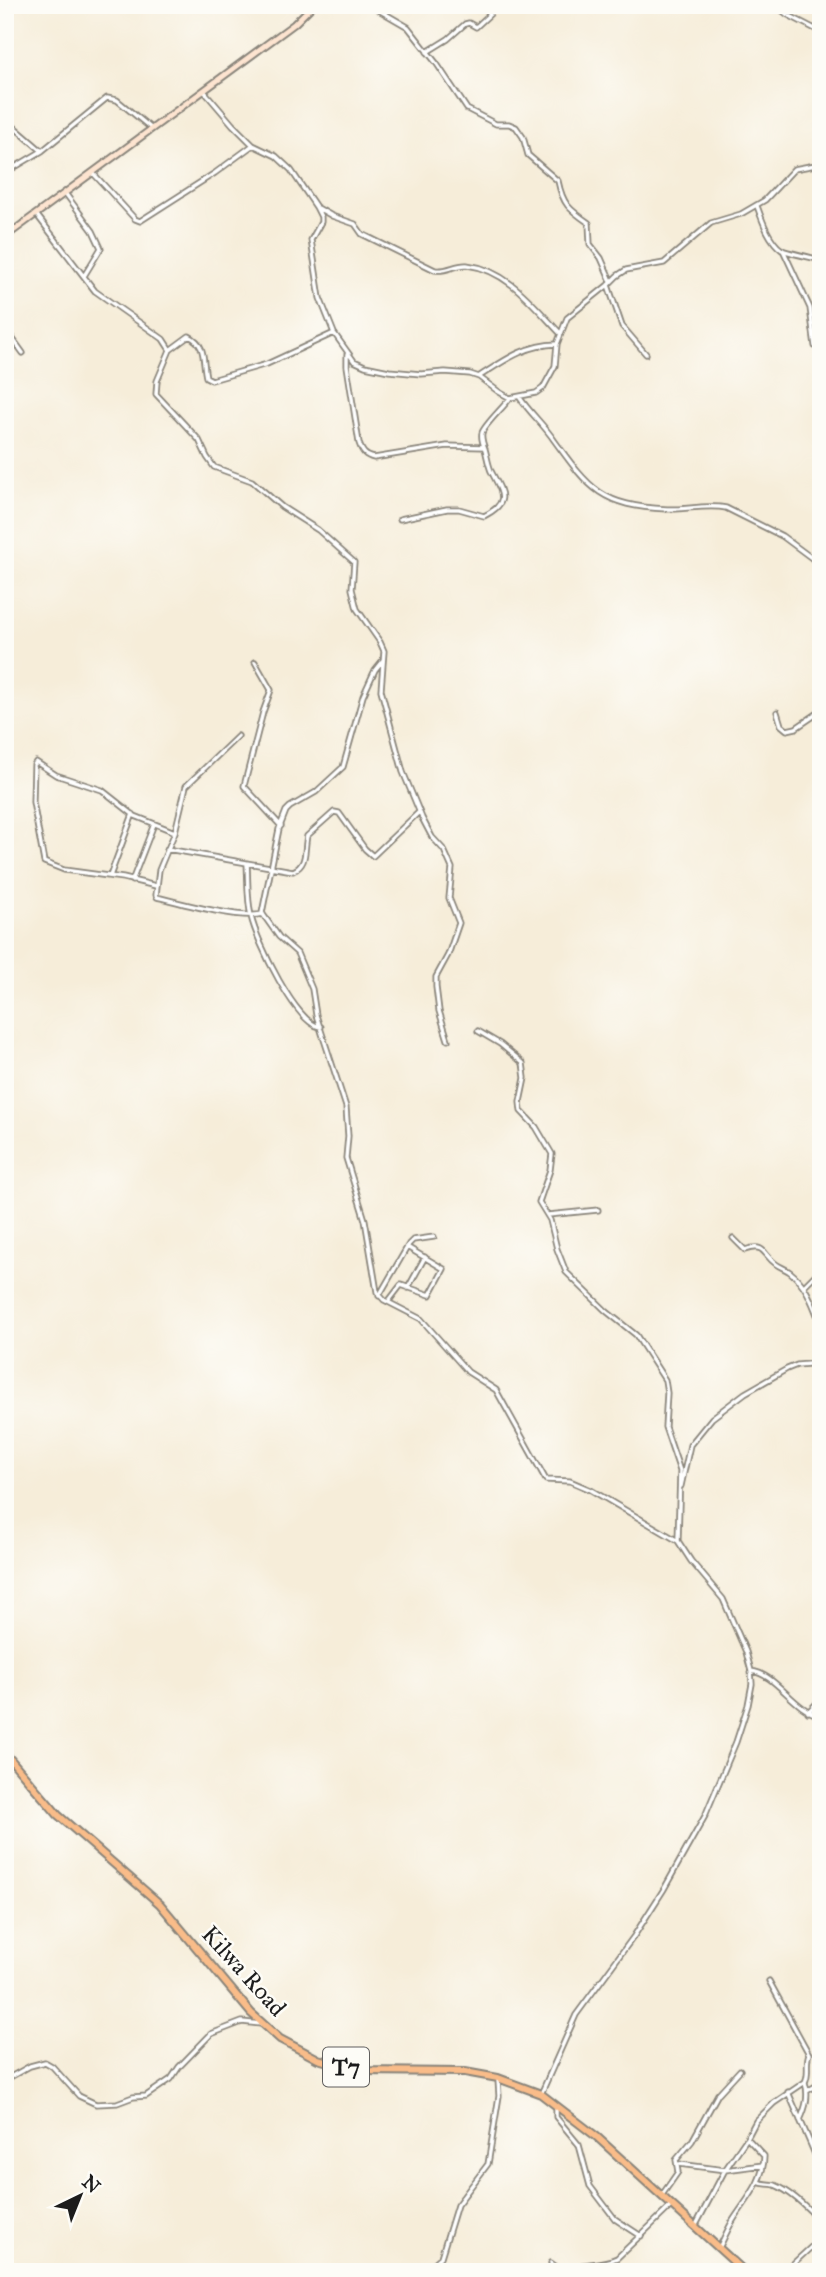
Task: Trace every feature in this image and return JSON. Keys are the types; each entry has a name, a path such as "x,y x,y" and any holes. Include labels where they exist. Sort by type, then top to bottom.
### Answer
{"highway":[{"name":"Kilwa Road","path":"5,1753 58,1815 160,1904 263,2025 295,2048 318,2059 359,2071 460,2071 498,2078 541,2094 597,2137 745,2272"}],"main road":[{"path":"5,237 204,91 294,23 313,5"}],"street":[{"path":"370,5 403,23 428,52 467,109 496,124 516,127 523,137 528,155 558,181 560,193 567,206 589,223 590,244 601,258 622,326 646,354"},
{"path":"428,52 467,23 476,27 489,14 483,5"},
{"path":"775,5 821,32"},
{"path":"204,91 253,145 281,160 301,181 316,207 321,222 311,240 311,248 320,298 334,333 347,354 365,366 389,371 421,374 460,372 479,377 510,398 539,392 546,385 555,366 557,344 567,318 626,271 664,263 711,223 757,206 774,192 794,169 821,164"},
{"path":"5,173 42,151 109,97 117,100 152,129"},
{"path":"5,119 42,151"},
{"path":"93,173 135,219 140,221 199,184 253,145"},
{"path":"65,193 93,231 101,248 84,276"},
{"path":"757,206 762,221 783,250 810,308 815,346"},
{"path":"316,207 355,224 362,234 435,270 446,270 463,264 475,266 505,279 560,333"},
{"path":"36,214 101,296 163,339 170,350"},
{"path":"783,250 821,260"},
{"path":"5,328 23,353"},
{"path":"334,333 267,364 212,380 206,377 203,353 198,342 189,336 170,350 157,381 156,394 199,440 214,467 252,481 282,507 318,530 351,557 355,567 352,589 357,609 384,651 381,690 403,772 432,837 449,858 452,872 449,898 459,922 454,942 436,981 439,1011 448,1040"},
{"path":"479,377 537,345 557,344"},
{"path":"347,354 359,443 368,457 447,446 484,447"},
{"path":"520,397 570,464 587,482 612,501 667,509 718,506 726,508 782,536 821,565"},
{"path":"400,519 447,509 484,516 500,502 502,489 491,471 482,437 485,427 510,398"},
{"path":"383,660 375,670 363,696 343,767 316,792 288,809 271,866 263,914 279,937 298,954 312,989 315,1012 346,1107 346,1158 365,1220 379,1296 419,1318 468,1372 496,1390 546,1480 570,1481 591,1490 678,1541 723,1599 751,1671 751,1693 746,1713 705,1816 634,1936 576,2015 541,2094"},
{"path":"255,662 271,690 262,712 244,785 281,826"},
{"path":"777,712 781,725 787,730 796,728 821,711"},
{"path":"238,736 187,785 175,831 159,870 157,897 251,916 263,914"},
{"path":"156,886 64,870 43,861 33,802 36,762 56,775 102,790 133,814 175,831"},
{"path":"167,849 291,871 299,869 304,859 307,836 336,811 373,856 419,812"},
{"path":"110,876 133,814"},
{"path":"132,881 155,824"},
{"path":"247,863 251,916 260,944 273,971 306,1019 314,1026 321,1027"},
{"path":"478,1031 500,1044 523,1063 525,1078 521,1111 536,1126 552,1154 550,1174 538,1199 548,1215 566,1272 606,1311 636,1335 665,1380 665,1427 679,1466 678,1541"},
{"path":"548,1215 598,1210"},
{"path":"379,1296 413,1240 434,1237"},
{"path":"733,1238 745,1250 760,1248 774,1263 790,1272 804,1286 821,1324"},
{"path":"388,1302 401,1285 430,1295 441,1276 443,1267 407,1247"},
{"path":"408,1288 425,1257"},
{"path":"804,1286 821,1269"},
{"path":"680,1488 690,1445 716,1415 745,1393 787,1369 797,1365 821,1363"},
{"path":"751,1671 761,1673 808,1712 821,1716"},
{"path":"808,1712 821,1699"},
{"path":"769,1981 810,2054 805,2082 805,2108 800,2120"},
{"path":"5,2080 35,2063 45,2062 52,2066 79,2096 96,2104 117,2103 146,2096 162,2085 174,2076 179,2067 211,2034 242,2022 263,2025"},
{"path":"661,2196 679,2171 677,2160 692,2141 719,2094 740,2070"},
{"path":"424,2272 441,2257 457,2205 488,2164 499,2096 498,2078"},
{"path":"695,2227 725,2170 758,2118 788,2092 805,2082"},
{"path":"807,2091 821,2082"},
{"path":"788,2092 821,2168"},
{"path":"557,2104 555,2115 579,2145 581,2161 590,2186 615,2218 640,2236"},
{"path":"719,2248 730,2224 758,2182 763,2165 764,2155 747,2137"},
{"path":"678,2164 725,2170 763,2165"},
{"path":"758,2182 780,2189 821,2222"},
{"path":"551,2263 562,2271 572,2266 606,2263 617,2258 671,2206"},
{"path":"784,2272 821,2238"}]}
